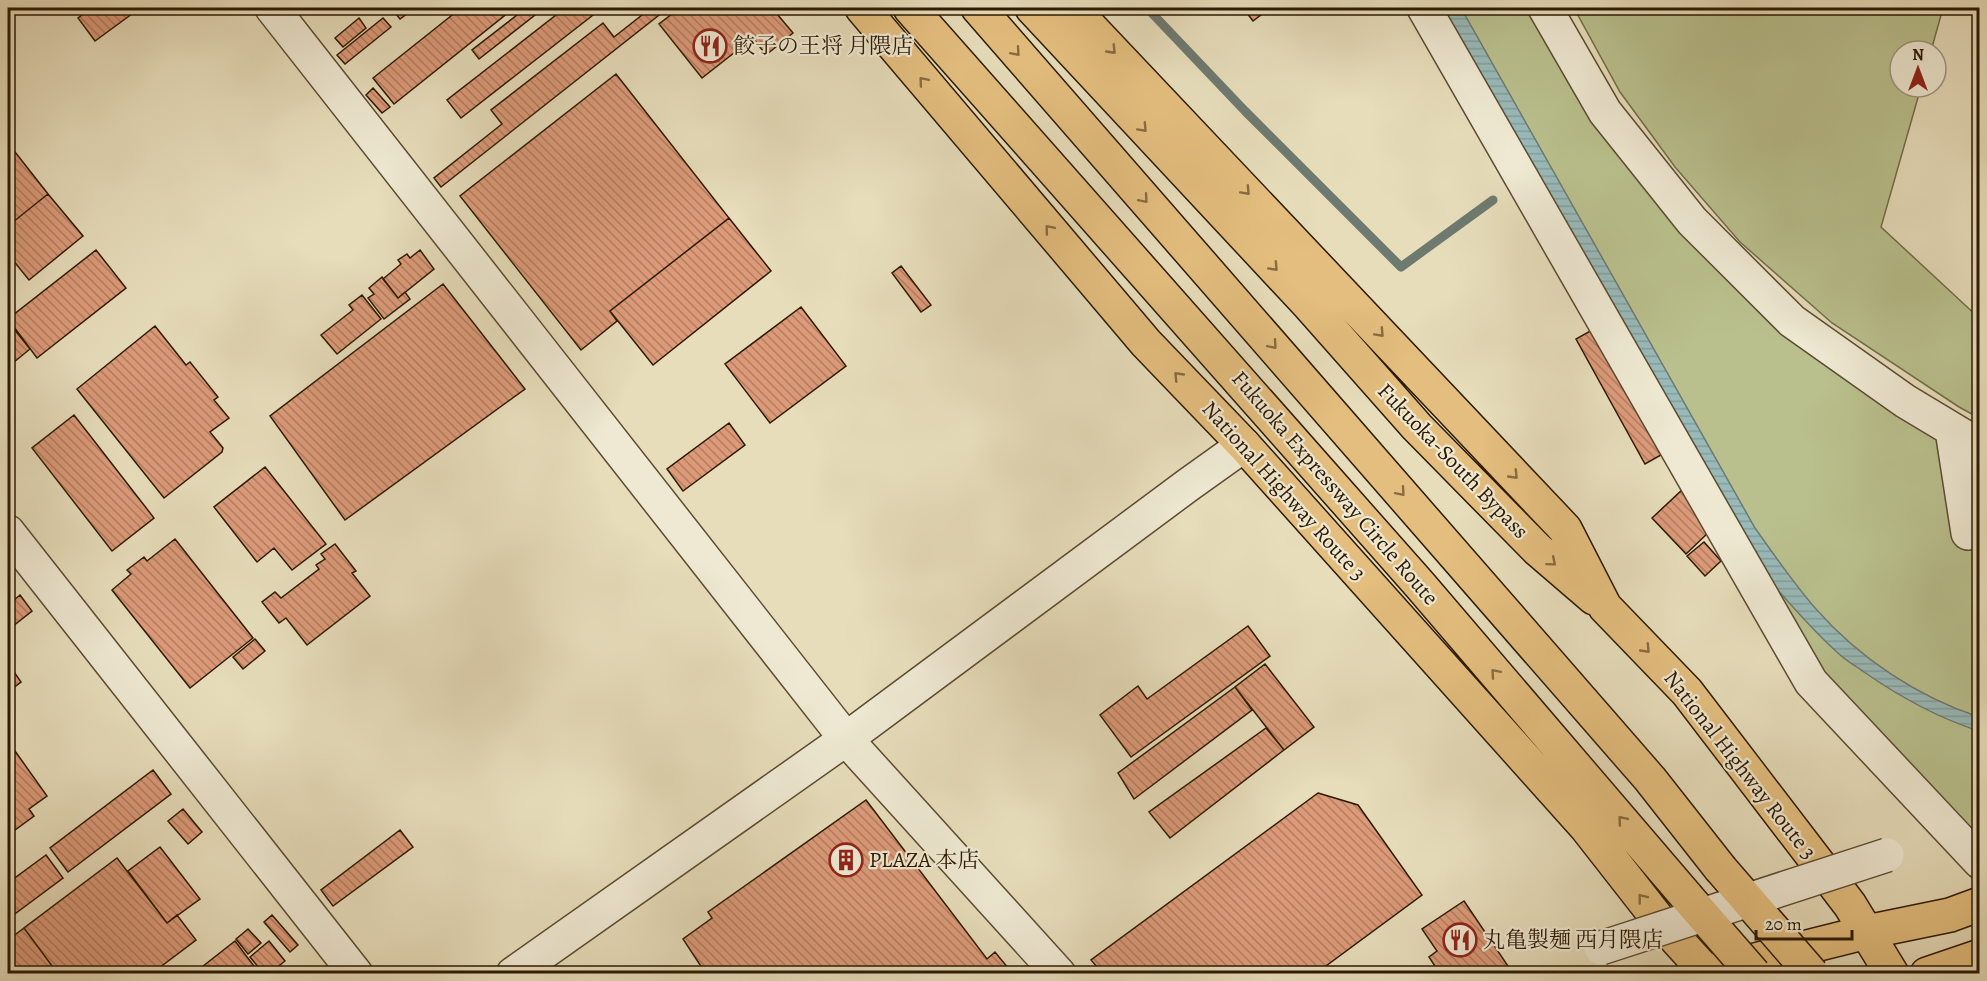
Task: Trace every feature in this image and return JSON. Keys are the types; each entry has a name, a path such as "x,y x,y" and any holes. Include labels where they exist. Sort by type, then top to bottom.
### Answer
{"main road":[{"name":"National Highway Route 3","path":"862,8 1146,343 1244,445 1586,827 1658,919 1704,973"},
{"path":"905,8 933,38 1097,242 1215,382 1416,606 1586,827"},
{"name":"Fukuoka Expressway Circle Route","path":"910,8 1420,585 1754,974"},
{"name":"Fukuoka Expressway Circle Route","path":"978,8 1650,779 1720,868 1812,974"},
{"name":"Fukuoka-South Bypass","path":"1032,8 1310,306 1417,427 1537,549 1605,607"},
{"name":"National Highway Route 3","path":"1072,8 1565,529 1605,607 1687,692 1850,905 1892,974"},
{"path":"1704,973 1867,932 1950,915 1980,904"},
{"path":"1927,974 1980,956"}],"street":[{"path":"272,8 846,739 1059,974"},
{"path":"1424,8 1811,682 1980,862"},
{"path":"1545,8 1605,112 1692,221 1792,321 1905,401 1966,438 1968,533"},
{"path":"513,974 846,739 1244,445"},
{"path":"8,532 356,974"},
{"path":"1601,948 1887,855"}],"green space":[{"path":"1442,8 1529,8 1592,119 1945,442 1979,533 1979,842 1922,777 1803,652"},
{"path":"1574,8 1943,8 1934,39 1888,39 1888,99 1918,99 1881,227 1979,318 1979,418 1832,323 1740,242 1675,167 1620,92"}],"water":[{"path":"1442,8 1461,8 1755,528 1785,570 1816,609 1851,644 1912,687 1956,709 1979,717 1979,731 1920,706 1891,690 1848,661 1805,621 1774,586"}],"building":[{"path":"92,8 140,8 95,41 78,18"},
{"path":"415,8 400,19 392,9"},
{"path":"461,8 514,8 394,104 373,78"},
{"path":"526,8 544,8 479,59 472,50"},
{"path":"565,8 602,8 461,118 447,100"},
{"path":"651,8 668,8 441,187 434,178 502,124 491,110 603,23 614,37"},
{"name":"餃子の王将 月隈店","path":"680,8 772,8 793,33 766,55 753,38 702,78 659,24"},
{"path":"1243,8 1270,8 1253,21"},
{"path":"359,18 366,28 343,47 335,38"},
{"path":"383,18 391,27 345,64 337,55"},
{"path":"616,74 729,218 610,311 617,321 581,350 460,196"},
{"path":"373,88 390,107 382,113 366,95"},
{"path":"15,152 48,194 8,226 8,158"},
{"path":"48,194 83,236 29,280 8,254 8,226"},
{"path":"729,218 771,271 653,365 610,311"},
{"path":"96,250 126,288 37,358 8,319"},
{"path":"420,250 434,269 398,298 383,279 401,264 398,260 407,254 410,258"},
{"path":"901,266 931,305 921,312 892,273"},
{"path":"382,277 398,298 405,292 410,299 384,319 368,298 374,294 369,288"},
{"path":"443,284 525,389 345,520 270,416"},
{"path":"362,295 381,319 337,354 321,335 353,310 349,305"},
{"path":"801,307 846,366 770,423 725,364"},
{"path":"10,324 30,349 8,367 8,326"},
{"path":"155,326 186,365 190,362 218,397 214,400 229,418 210,432 223,448 222,452 164,498 77,389"},
{"path":"1592,330 1661,455 1645,464 1576,339"},
{"path":"74,415 154,518 112,551 32,448"},
{"path":"729,423 745,445 683,491 667,469"},
{"path":"265,467 326,544 292,570 274,548 257,562 214,507"},
{"path":"1682,490 1709,532 1686,554 1652,518"},
{"path":"175,539 253,638 190,688 112,590 131,574 127,570 144,557 147,561"},
{"path":"1704,542 1721,561 1705,576 1687,556"},
{"path":"335,544 356,571 352,573 370,596 307,645 286,618 279,623 262,602 275,592 281,598 319,569 316,565 325,559 321,554"},
{"path":"20,595 32,611 8,630 8,605"},
{"path":"1248,626 1270,656 1131,757 1100,715 1138,686 1147,699"},
{"path":"255,639 265,651 243,669 233,657"},
{"path":"8,663 21,682 8,692"},
{"path":"1265,664 1314,727 1284,750 1235,687"},
{"path":"1235,687 1252,710 1134,799 1118,773"},
{"path":"1266,728 1284,750 1170,838 1149,812"},
{"path":"15,751 47,796 29,809 34,816 11,833 8,828 8,757"},
{"path":"153,770 171,794 68,872 50,848"},
{"path":"1318,793 1358,805 1422,895 1315,974 1103,974 1091,960"},
{"name":"PLAZA 本店","path":"866,800 987,959 995,952 1013,974 706,974 683,939 712,918 708,912"},
{"path":"183,809 202,832 188,844 168,821"},
{"path":"400,830 413,847 333,906 321,890"},
{"path":"160,847 200,899 167,923 128,871"},
{"path":"46,855 63,878 8,919 8,883"},
{"path":"117,858 167,923 177,915 196,940 151,974 58,974 24,928"},
{"name":"丸亀製麺 西月隈店","path":"1464,901 1510,969 1504,974 1440,974 1429,957 1437,951 1422,929"},
{"path":"272,915 298,945 290,952 264,922"},
{"path":"24,928 58,974 8,974 8,940"},
{"path":"248,929 261,943 248,954 236,939"},
{"path":"235,941 260,974 193,974"},
{"path":"269,941 285,961 269,974 264,974 250,957"}],"waterway":[{"path":"1147,8 1245,111 1401,267 1493,200"}],"place":[{"name":"餃子の王将 月隈店","path":"710,46"},
{"name":"PLAZA 本店","path":"846,860"},
{"name":"丸亀製麺 西月隈店","path":"1460,940"}]}
